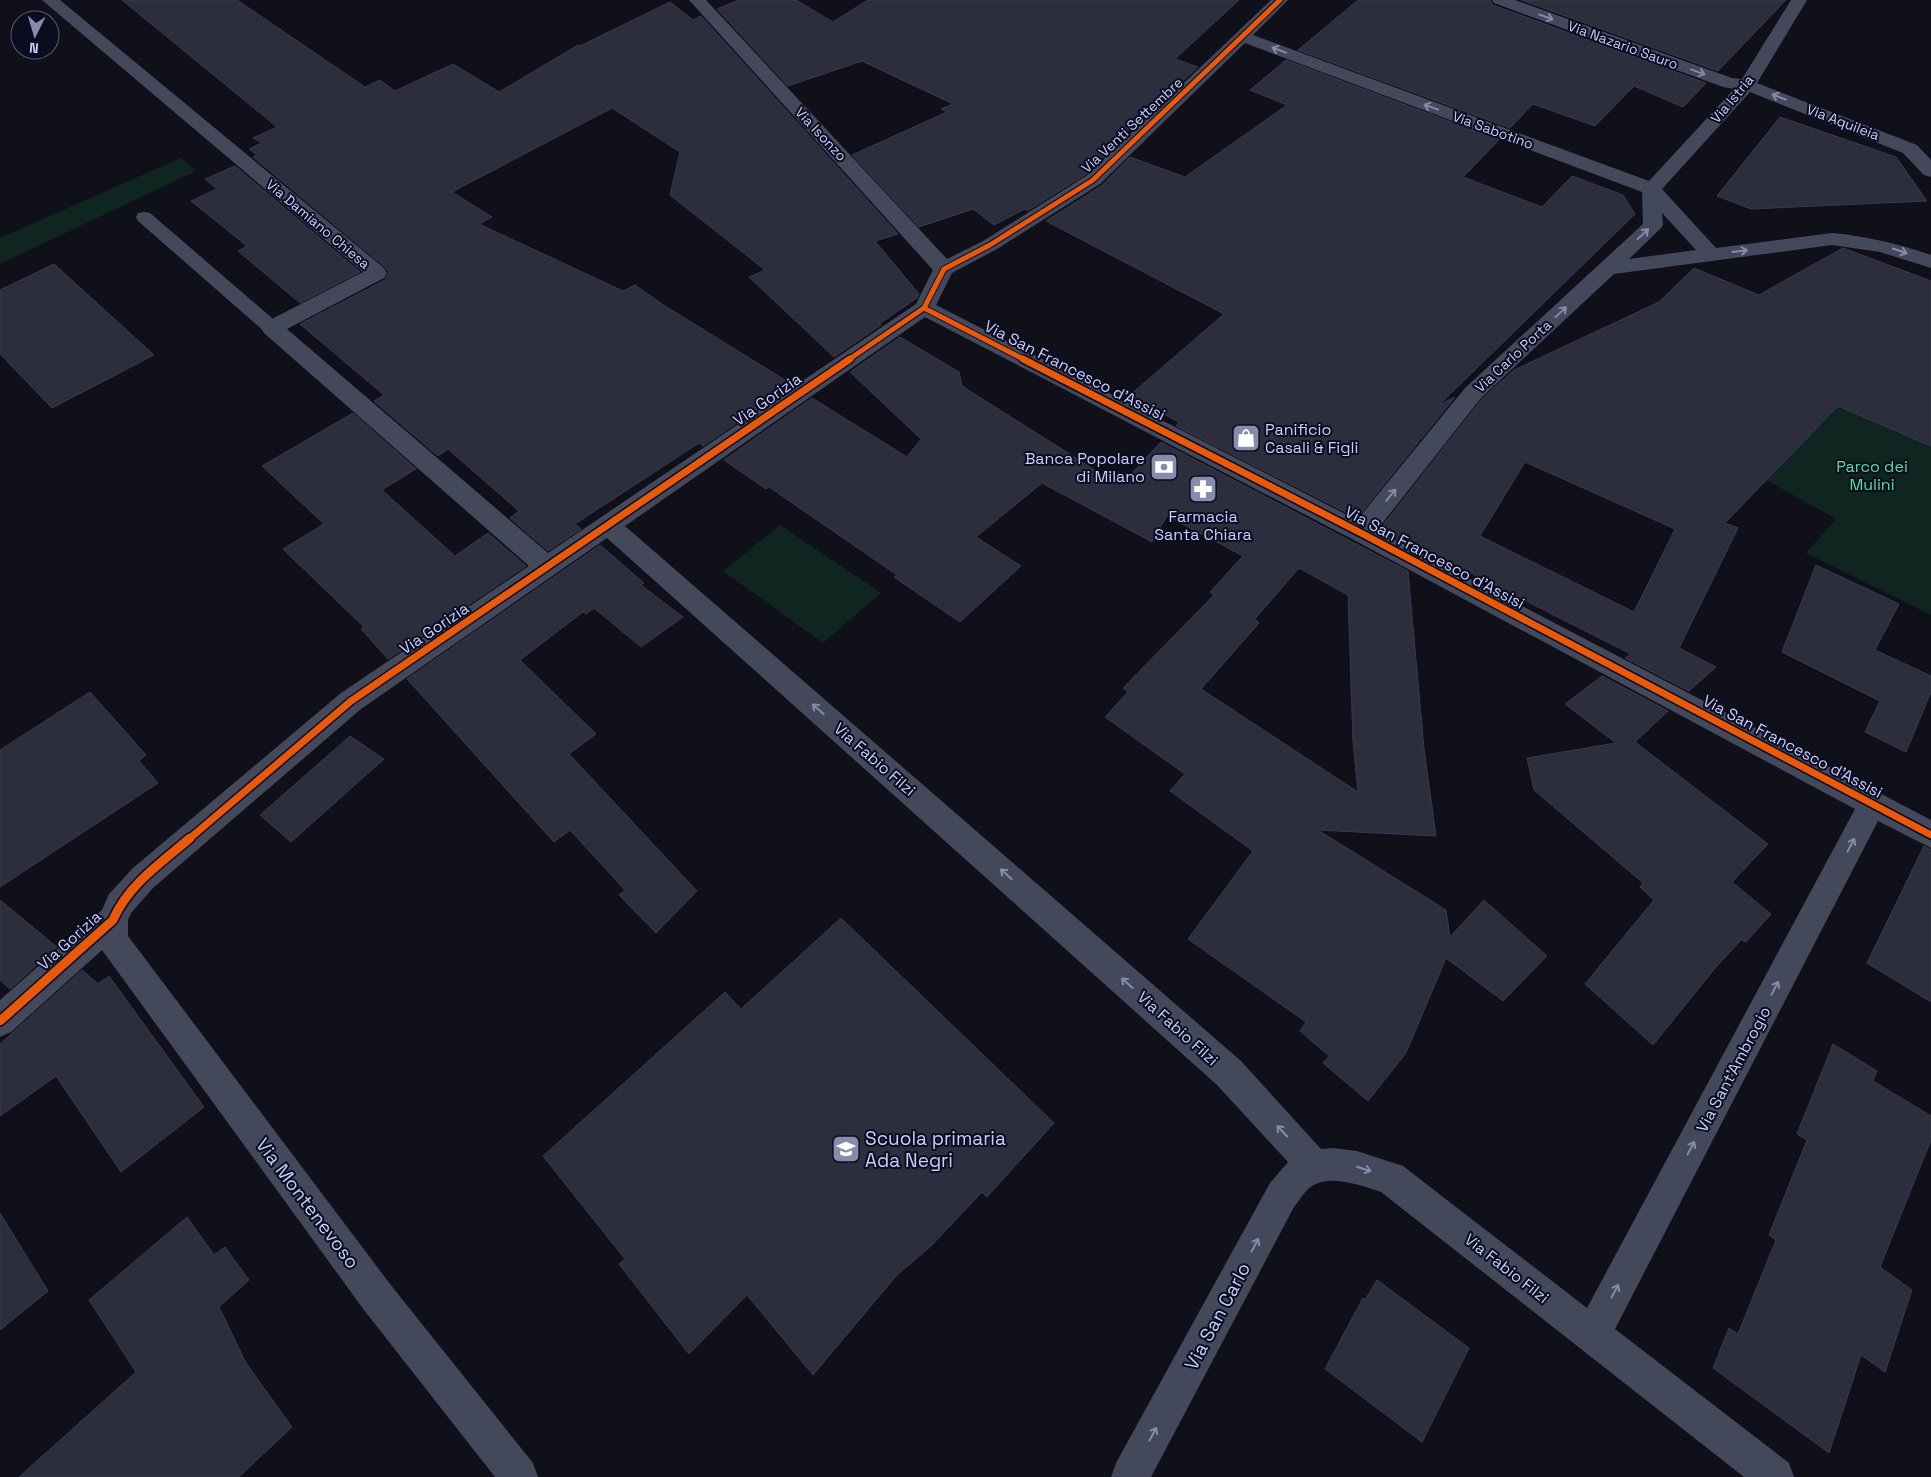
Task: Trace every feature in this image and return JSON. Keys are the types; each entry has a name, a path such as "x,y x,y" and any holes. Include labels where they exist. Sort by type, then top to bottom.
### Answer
{"street":[{"name":"Via Damiano Chiesa","path":"50,0 377,273 272,328"},
{"name":"Via Isonzo","path":"697,0 944,269"},
{"name":"Via Venti Settembre","path":"944,269 990,245 1093,180 1280,0"},
{"name":"Via Nazario Sauro","path":"1500,0 1729,83 1747,85"},
{"name":"Via Istria","path":"1652,189 1747,85 1799,0"},
{"name":"Via Sabotino","path":"1243,37 1652,189"},
{"name":"Via Aquileia","path":"1747,85 1910,149 1931,171"},
{"path":"1652,189 1710,254"},
{"path":"1608,268 1653,225 1652,189"},
{"path":"1608,268 1710,254 1841,240 1858,240 1884,245 1931,262"},
{"name":"Via Carlo Porta","path":"1361,533 1473,394 1608,268"},
{"path":"924,308 944,269"},
{"name":"Via San Francesco d'Assisi","path":"924,308 1361,533 1931,835"},
{"name":"Via Gorizia","path":"0,1021 113,920 120,904 144,878 351,701 924,308"},
{"path":"272,328 547,567"},
{"name":"Via Fabio Filzi","path":"608,525 1229,1073 1315,1167 1355,1166 1391,1178 1775,1477"},
{"name":"Via Sant'Ambrogio","path":"1593,1334 1873,803"},
{"name":"Via Montenevoso","path":"113,920 113,940 129,962 378,1297 519,1477"},
{"name":"Via San Carlo","path":"1130,1477 1282,1195 1298,1174 1315,1167"}],"lane":[{"path":"144,217 272,328"}],"green space":[{"path":"181,158 196,171 0,264 0,238"},
{"name":"Parco dei Mulini","path":"1829,395 1931,436 1931,615 1806,553 1836,519 1766,480 1815,424"},
{"path":"780,525 881,593 823,643 723,571"}],"building":[{"path":"122,0 237,0 365,87 380,80 395,91 453,64 499,92 578,45 580,46 670,2 693,20 701,16 898,234 875,241 919,294 917,298 879,324 881,325 834,357 749,277 765,270 670,195 680,152 612,108 452,192 492,217 479,224 623,291 635,285 662,304 793,385 703,446 699,443 575,524 581,529 548,551 510,518 519,511 448,449 438,456 374,401 384,395 300,324 385,280 389,272 253,157 257,155 249,149 262,143 253,138 277,127"},
{"path":"739,0 796,0 833,22 868,0 1239,0 1175,59 1198,67 1108,149 1110,150 1085,175 1027,211 1025,209 994,225 973,209 919,227 852,155 947,112 941,109 953,104 862,61 788,86 717,9"},
{"path":"1358,0 1490,0 1493,5 1706,83 1683,107 1634,86 1595,126 1533,104 1510,128 1298,50"},
{"path":"1521,0 1786,0 1718,71"},
{"path":"1286,60 1499,140 1463,177 1542,207 1572,176 1623,195 1635,214 1439,405 1455,397 1357,518 1176,426 1179,422 1129,396 1224,314 1046,221 1101,186 1130,157 1185,177 1287,105 1250,90"},
{"path":"1780,117 1896,157 1927,201 1751,209 1717,196"},
{"path":"235,166 360,272 300,303 238,251 247,246 191,201 217,189 205,179"},
{"path":"1843,248 1931,281 1931,446 1838,406 1725,523 1738,528 1679,648 1716,667 1689,691 1625,658 1631,654 1380,529 1482,399 1514,370 1659,302 1694,268 1759,295","holes":["1525,462 1675,529 1634,612 1480,536"]},
{"path":"54,264 154,355 52,408 0,354 0,290"},
{"path":"900,337 959,372 962,386 1120,486 1161,442 1408,571 1424,749 1436,836 1318,830 1446,910 1450,937 1484,900 1547,956 1503,1001 1446,958 1406,1053 1368,1101 1323,1063 1329,1056 1300,1031 1306,1022 1188,939 1253,851 1170,791 1185,774 1105,717 1128,692 1123,688 1214,595 1210,592 1243,556 1162,513 1167,516 1152,542 1042,483 976,537 1021,566 960,622 894,577 897,575 769,487 766,489 724,460 812,398 907,457 921,439 850,372","holes":["1299,568 1348,595 1353,741 1358,792 1201,689 1259,623 1255,619"]},
{"path":"353,413 416,469 382,490 455,556 488,533 526,566 388,659 361,629 364,627 283,549 324,524 262,466"},
{"path":"600,545 644,583 641,585 683,617 641,647 594,608 586,614 583,612 520,660 596,734 569,754 697,891 656,933 619,895 625,890 570,830 554,842 407,679"},
{"path":"1816,565 1899,604 1875,650 1931,676 1931,692 1906,752 1865,732 1880,701 1782,652"},
{"path":"1602,676 1668,711 1635,742 1768,844 1732,882 1771,914 1746,942 1741,940 1716,967 1653,1045 1585,984 1654,900 1640,887 1643,883 1534,790 1527,758 1616,743 1565,704"},
{"path":"90,692 146,755 139,761 158,783 0,887 0,750"},
{"path":"350,736 384,759 291,842 260,815"},
{"path":"1924,846 1931,850 1931,1002 1867,963"},
{"path":"0,900 57,947 10,989 0,980"},
{"path":"841,918 1054,1123 987,1197 982,1192 931,1246 896,1276 813,1375 747,1295 689,1354 619,1264 625,1259 543,1156 725,992 741,1009"},
{"path":"82,970 98,984 109,976 204,1107 121,1172 56,1076 0,1116 0,1044"},
{"path":"1833,1044 1877,1071 1873,1081 1931,1116 1931,1140 1880,1267 1912,1290 1885,1372 1861,1355 1829,1453 1713,1368 1729,1328 1738,1334 1776,1240 1769,1235 1807,1140 1797,1134"},
{"path":"0,1213 48,1291 0,1330"},
{"path":"187,1217 214,1255 225,1247 249,1280 219,1307 246,1363 292,1427 239,1477 19,1477 136,1372 89,1300"},
{"path":"1377,1280 1469,1348 1422,1442 1325,1369 1363,1298 1365,1300"}],"cycle path":[{"path":"0,1021 113,920 120,904 143,878 351,701 924,308 944,269 990,245 1093,180 1280,0"},
{"path":"924,308 1361,533 1931,835"}],"place":[{"name":"Panificio Casali & Figli","path":"1246,438"},
{"name":"Banca Popolare di Milano","path":"1164,467"},
{"name":"Farmacia Santa Chiara","path":"1203,489"},
{"name":"Scuola primaria Ada Negri","path":"846,1149"}]}
